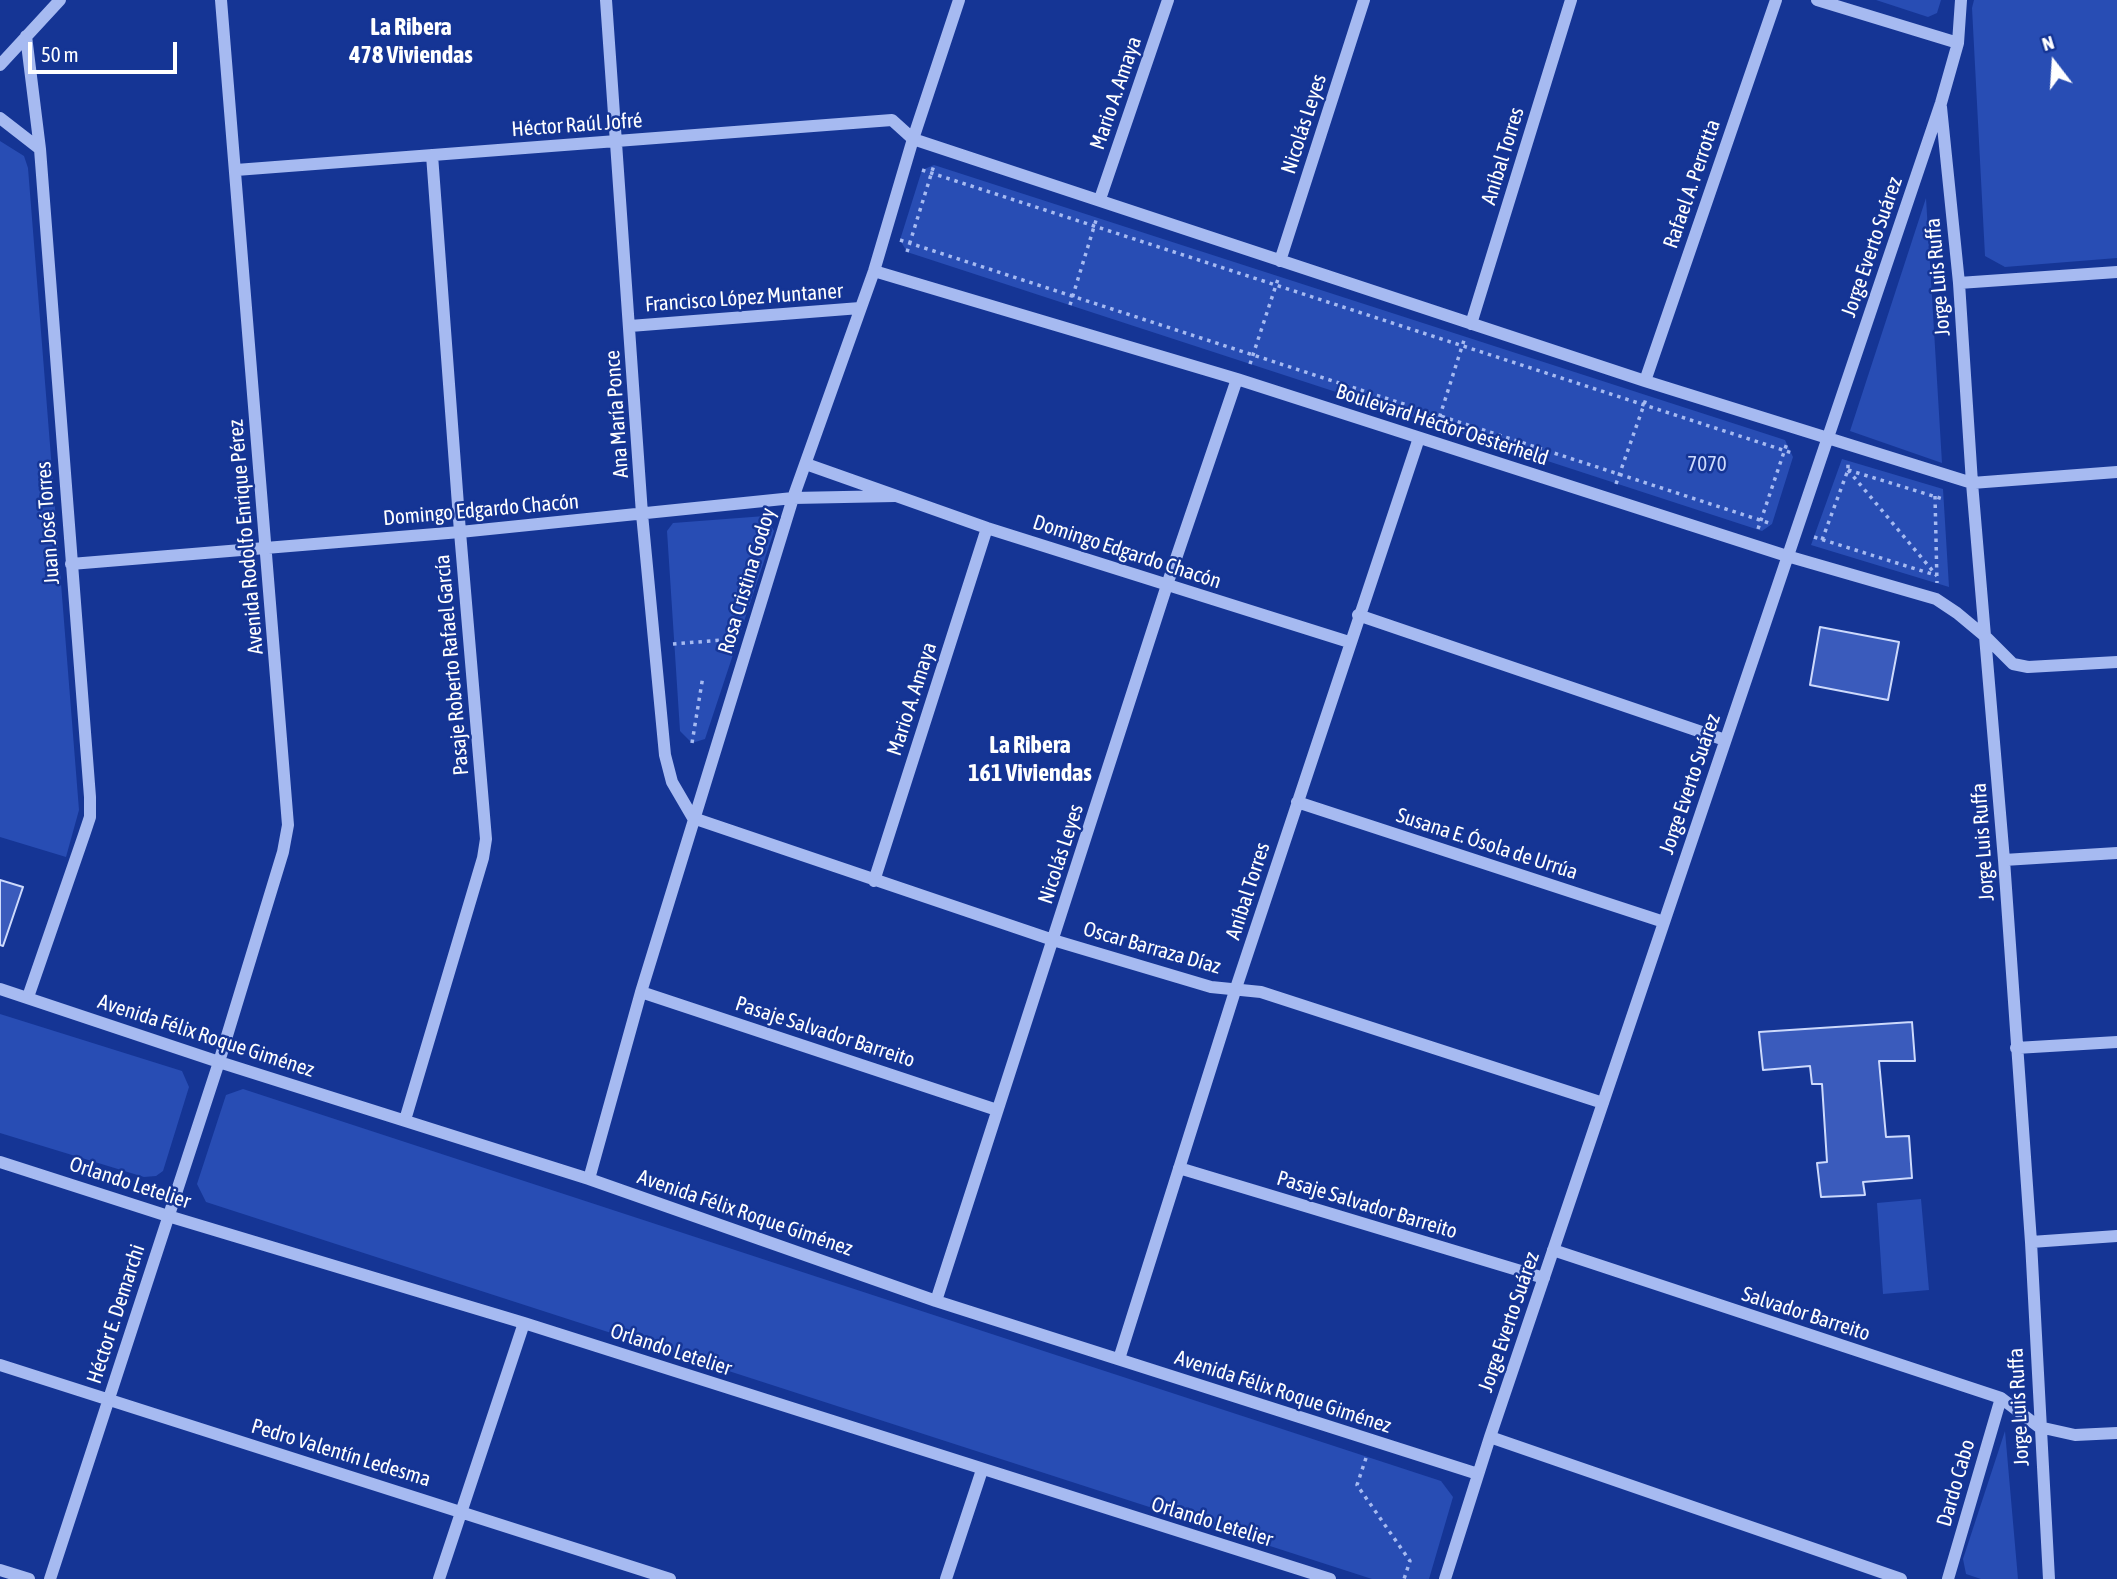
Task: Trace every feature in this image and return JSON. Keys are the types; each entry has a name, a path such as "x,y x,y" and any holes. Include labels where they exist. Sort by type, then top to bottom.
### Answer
{"street":[{"path":"0,65 60,0"},
{"name":"Avenida Rodolfo Enrique Pérez","path":"219,1062 283,852 288,825 222,0"},
{"name":"Ana María Ponce","path":"606,0 642,514 665,755 672,782 693,818"},
{"name":"Rosa Cristina Godoy","path":"589,1179 693,818 793,498 874,271 958,0"},
{"name":"Mario A. Amaya","path":"1100,199 1168,0"},
{"name":"Nicolás Leyes","path":"1280,261 1364,0"},
{"name":"Aníbal Torres","path":"1471,324 1571,0"},
{"name":"Rafael A. Perrotta","path":"1645,381 1776,0"},
{"path":"1817,0 1958,43"},
{"name":"Jorge Everto Suárez","path":"1445,1579 1490,1437 1941,103 1958,43 1961,0"},
{"name":"Juan José Torres","path":"26,36 40,149 90,817 28,997"},
{"name":"Jorge Luis Ruffa","path":"1941,103 1959,283 1972,483 2004,860 2031,1242 2049,1579"},
{"path":"0,118 40,149"},
{"name":"Héctor Raúl Jofré","path":"236,170 892,121 913,139"},
{"path":"913,139 1645,381 1972,483 2117,472"},
{"name":"Pasaje Roberto Rafael García","path":"405,1120 483,858 486,839 432,155"},
{"name":"Boulevard Héctor Oesterheld","path":"874,271 1237,379 1787,556 1936,599 1987,638 2013,664 2028,667 2117,662"},
{"path":"1959,283 2117,272"},
{"name":"Francisco López Muntaner","path":"630,326 860,308"},
{"name":"Nicolás Leyes","path":"936,1301 1167,585 1237,379"},
{"name":"Aníbal Torres","path":"1119,1359 1235,991 1419,438"},
{"name":"Domingo Edgardo Chacón","path":"806,464 988,528 1349,642"},
{"name":"Domingo Edgardo Chacón","path":"71,564 460,532 793,498 895,495"},
{"name":"Mario A. Amaya","path":"874,881 988,528"},
{"path":"1358,615 1725,740"},
{"name":"Susana E. Ósola de Urrúa","path":"1297,802 1664,922"},
{"name":"Oscar Barraza Díaz","path":"693,818 1053,940 1211,987 1261,992 1603,1103"},
{"path":"2004,860 2117,853"},
{"name":"Avenida Félix Roque Giménez","path":"0,989 219,1062 589,1179 936,1301 1478,1474"},
{"name":"Pasaje Salvador Barreito","path":"641,992 997,1110"},
{"path":"2016,1048 2117,1042"},
{"name":"Héctor E. Demarchi","path":"50,1579 219,1062"},
{"name":"Orlando Letelier","path":"0,1162 168,1216 524,1323 1330,1579"},
{"name":"Pasaje Salvador Barreito","path":"1179,1168 1544,1278"},
{"path":"2031,1242 2117,1236"},
{"name":"Salvador Barreito","path":"1553,1250 2001,1398 2039,1427"},
{"path":"439,1579 524,1323"},
{"name":"Pedro Valentín Ledesma","path":"0,1366 670,1579"},
{"name":"Dardo Cabo","path":"1948,1579 2001,1398"},
{"path":"2039,1427 2075,1435 2117,1433"},
{"path":"1490,1437 1901,1579"},
{"path":"946,1579 982,1470"},
{"path":"0,1570 29,1579"}],"path":[{"path":"907,252 934,165"},
{"path":"922,170 1792,453"},
{"path":"1070,305 1097,218"},
{"path":"900,240 1772,524"},
{"path":"1250,364 1279,276"},
{"path":"1437,425 1465,336"},
{"path":"1616,484 1647,395"},
{"path":"1758,529 1787,443"},
{"path":"1822,540 1847,470 1848,460"},
{"path":"1847,470 1943,499"},
{"path":"1847,470 1937,576"},
{"path":"1935,496 1937,583"},
{"path":"1814,537 1937,576"},
{"path":"673,644 738,638"},
{"path":"692,743 703,676"},
{"path":"1366,1458 1357,1485 1410,1562 1404,1579"}],"green space":[{"path":"1876,0 1941,0 1937,13 1928,17"},
{"path":"1974,0 2117,0 2117,258 2005,267 1985,256 1972,8"},
{"path":"0,141 24,156 28,168 79,810 66,857 0,837"},
{"name":"7070","path":"934,165 1785,440 1793,457 1772,524 1762,531 907,252 900,240 922,170"},
{"path":"1926,198 1942,463 1850,431"},
{"path":"1842,459 1943,489 1949,587 1811,545"},
{"path":"765,516 774,531 705,739 692,743 680,731 667,531 673,523"},
{"path":"0,1014 182,1071 189,1087 163,1171 156,1176 144,1177 0,1133"},
{"path":"243,1089 1441,1481 1453,1497 1429,1579 1372,1579 206,1202 197,1184 226,1095"},
{"path":"1921,1199 1929,1290 1883,1294 1877,1203"},
{"path":"2005,1431 2018,1579 1981,1579 1966,1574 1963,1559"}],"building":[{"path":"1820,627 1899,642 1888,700 1810,685"},
{"path":"0,880 23,887 3,946 0,945"},
{"path":"1912,1022 1915,1061 1879,1061 1886,1137 1909,1136 1912,1178 1863,1182 1865,1195 1821,1197 1817,1163 1827,1162 1822,1084 1812,1084 1810,1066 1763,1070 1759,1032"}],"district":[{"name":"La Ribera 478 Viviendas","path":"411,41"},
{"name":"La Ribera 161 Viviendas","path":"1030,759"}]}
